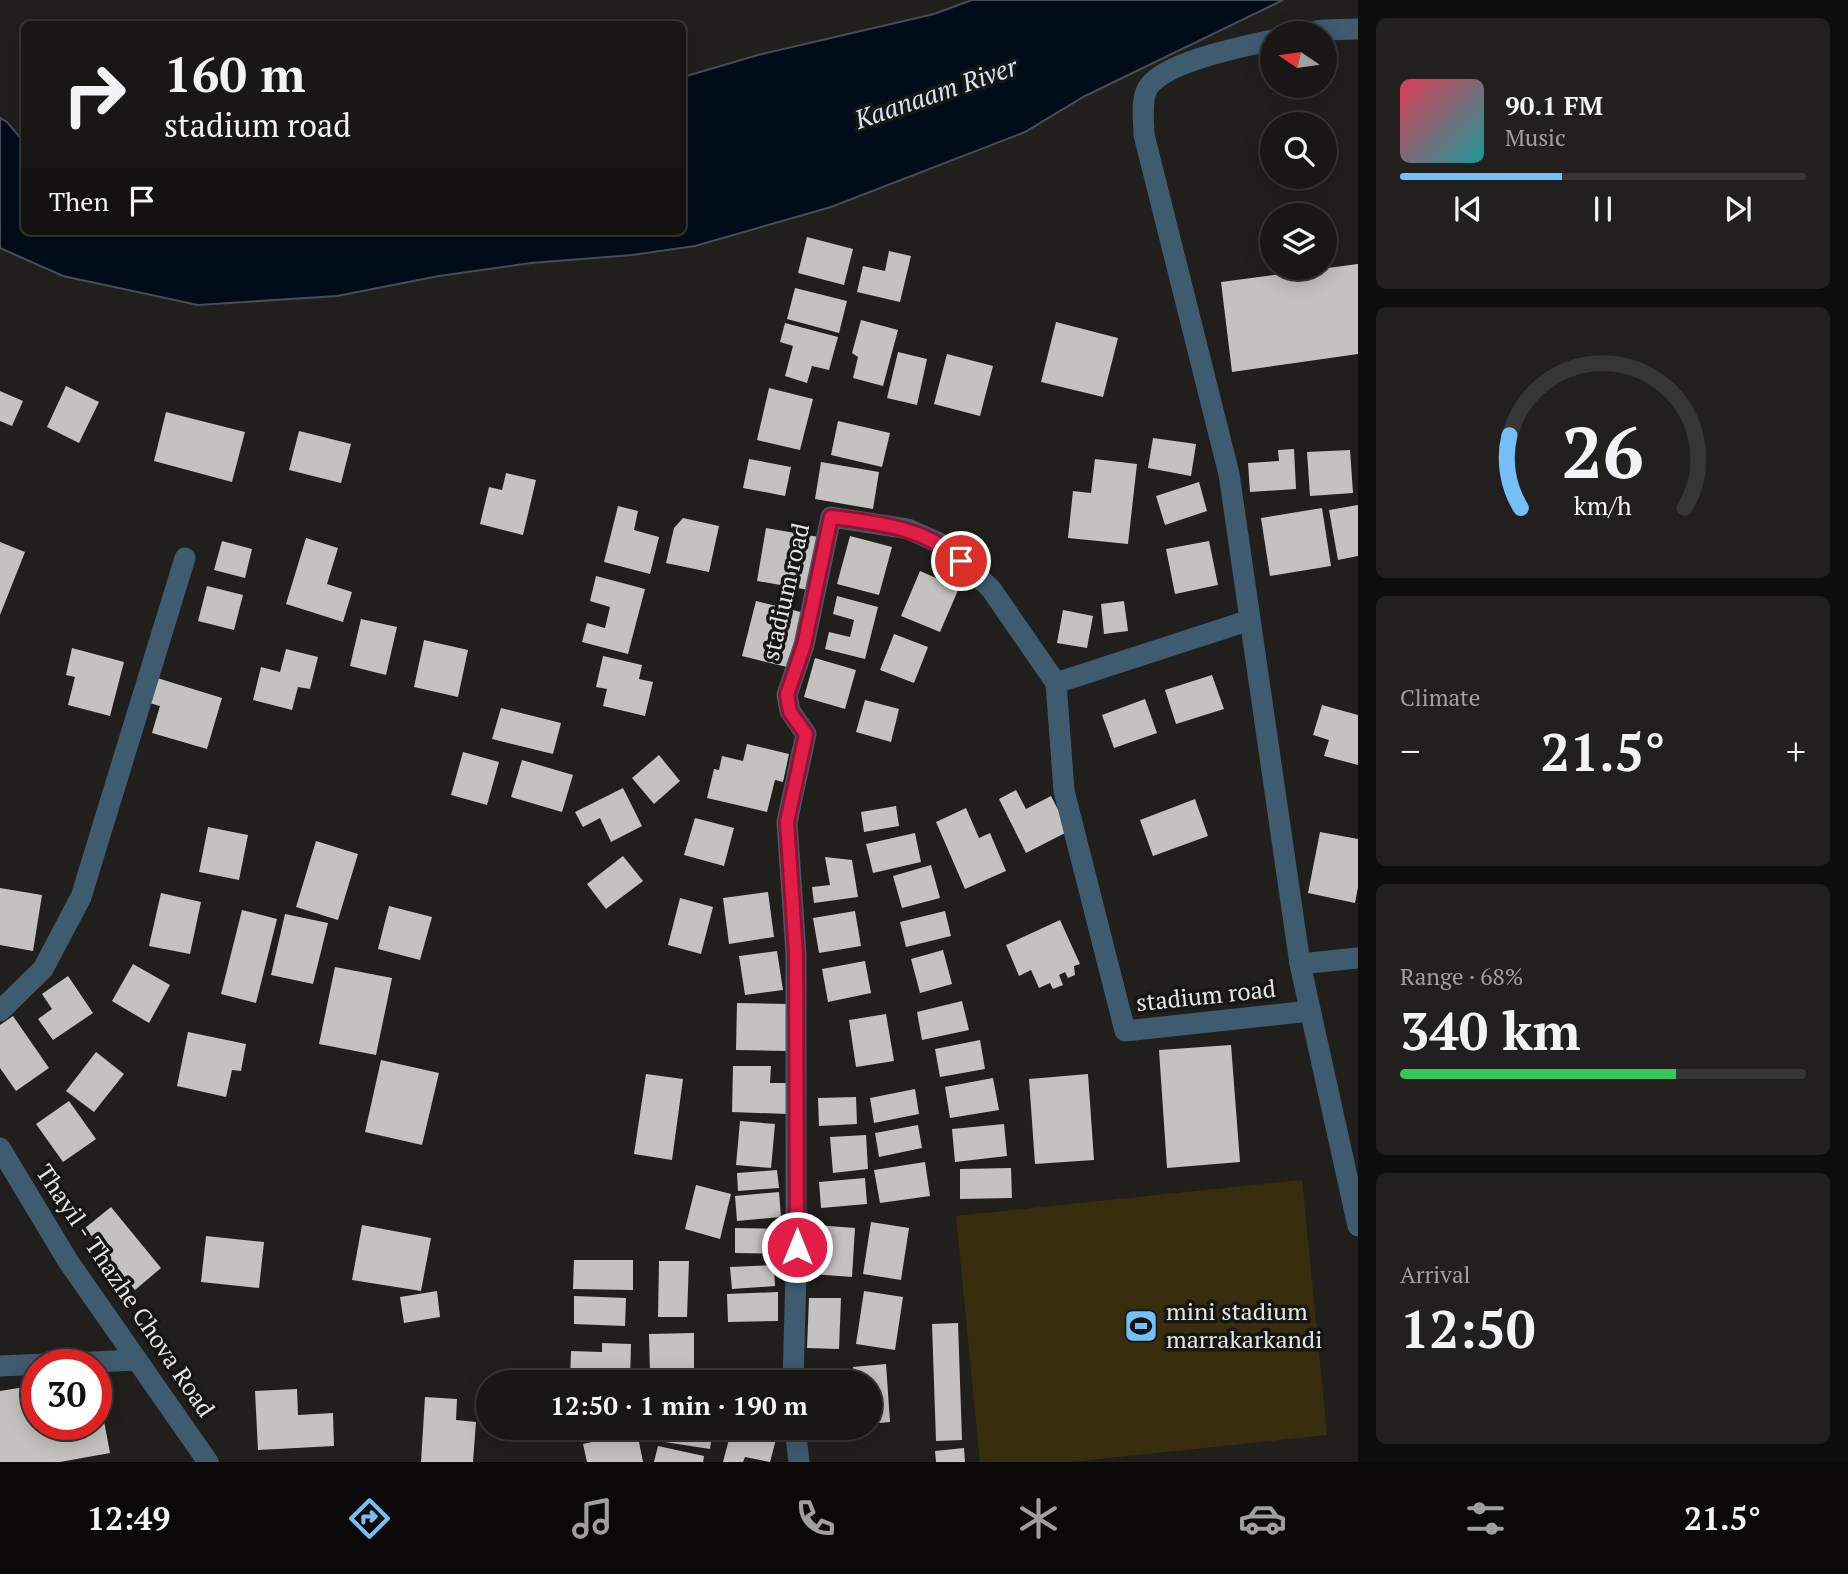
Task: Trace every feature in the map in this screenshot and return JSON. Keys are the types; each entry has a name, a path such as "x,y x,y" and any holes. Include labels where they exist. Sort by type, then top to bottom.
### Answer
{"street":[{"path":"1337,30 1358,29"},
{"path":"1260,43 1211,54 1166,72 1148,87 1144,103 1144,135 1229,474 1300,964 1358,1226"},
{"name":"stadium road","path":"793,1370 797,1261 797,968 787,822 806,734 790,712 787,695 804,645 831,517 908,529 946,547 991,589 1056,683 1064,791 1125,1031 1310,1011"},
{"path":"0,1011 43,969 81,897 185,558"},
{"path":"1056,683 1250,620"},
{"path":"1300,964 1358,958"},
{"name":"Thayil - Thazhe Chova Road","path":"0,1148 68,1261 208,1462"},
{"path":"0,1366 137,1360"},
{"path":"796,1440 799,1462"}],"shaded area":[{"name":"mini stadium marrakarkandi","path":"1302,1180 1327,1435 1071,1462 980,1462 956,1216"}],"water":[{"name":"Kaanaam River","path":"972,0 1283,0 1085,96 1025,132 831,207 695,246 632,255 531,263 439,276 337,296 198,305 63,276 0,248 0,118 21,138 21,235 686,235 686,76 758,55 934,14"}],"building":[{"path":"807,237 853,249 844,285 798,273"},
{"path":"889,251 911,256 900,302 857,292 863,266 885,271"},
{"path":"1358,264 1358,354 1232,372 1221,282 1260,277 1260,280 1337,280 1337,267"},
{"path":"795,288 847,301 839,333 787,319"},
{"path":"861,320 898,330 883,386 853,378 858,357 852,353"},
{"path":"1056,322 1118,338 1103,397 1041,382"},
{"path":"785,323 838,337 829,370 812,366 807,383 785,376 793,346 780,342"},
{"path":"898,352 927,359 917,405 887,398"},
{"path":"947,354 993,366 980,416 934,404"},
{"path":"66,386 99,402 79,443 47,427"},
{"path":"769,388 813,399 800,450 757,440"},
{"path":"0,391 23,401 12,426 0,421"},
{"path":"166,412 245,432 232,482 154,461"},
{"path":"838,421 890,433 882,467 831,455"},
{"path":"299,431 351,444 341,483 289,470"},
{"path":"1153,438 1196,444 1191,476 1148,468"},
{"path":"1294,449 1296,489 1250,492 1248,463 1279,461 1278,450"},
{"path":"1350,450 1353,493 1310,496 1307,452"},
{"path":"749,459 791,467 785,496 743,488"},
{"path":"1095,459 1137,464 1128,544 1068,538 1073,491 1091,493"},
{"path":"821,462 879,472 873,509 815,499"},
{"path":"506,473 536,480 523,535 480,524 489,487 502,490"},
{"path":"1199,482 1207,511 1165,525 1156,496"},
{"path":"1358,505 1358,556 1338,560 1329,510"},
{"path":"618,506 638,511 634,530 659,537 650,574 604,562"},
{"path":"1322,508 1331,566 1270,576 1261,518"},
{"path":"683,518 719,526 709,572 666,563 674,528"},
{"path":"766,528 819,537 809,590 757,581"},
{"path":"850,536 892,547 879,595 837,584"},
{"path":"306,538 338,548 327,584 352,592 343,622 286,604"},
{"path":"222,541 252,549 245,578 214,570"},
{"path":"1209,541 1218,585 1175,594 1166,549"},
{"path":"0,542 25,552 0,615"},
{"path":"920,571 959,588 940,632 901,616"},
{"path":"596,576 645,589 628,654 582,642 587,623 605,628 610,607 590,601"},
{"path":"207,586 243,595 234,630 198,621"},
{"path":"837,596 878,607 865,659 825,649 829,632 850,637 854,620 833,614"},
{"path":"756,601 805,613 791,668 742,656"},
{"path":"1124,601 1128,631 1104,634 1101,604"},
{"path":"1063,610 1093,616 1087,648 1057,643"},
{"path":"361,619 397,627 386,675 350,666"},
{"path":"894,634 928,647 914,683 880,670"},
{"path":"424,640 468,650 458,697 414,687"},
{"path":"72,648 124,662 110,716 68,705 75,677 66,675"},
{"path":"286,649 318,657 310,689 298,687 292,710 253,700 261,667 280,672"},
{"path":"603,656 642,665 639,679 653,682 645,716 603,706 607,689 596,687"},
{"path":"815,658 856,670 845,709 804,697"},
{"path":"1212,675 1224,709 1176,724 1165,690"},
{"path":"154,677 222,698 207,749 152,733 160,706 146,702"},
{"path":"1145,699 1157,733 1114,748 1102,715"},
{"path":"865,700 899,709 891,742 856,732"},
{"path":"1322,705 1358,715 1358,765 1324,756 1329,740 1313,735"},
{"path":"501,708 561,723 553,754 492,739"},
{"path":"747,744 789,754 783,782 775,780 767,812 707,798 714,769 719,770 722,756 743,761"},
{"path":"463,752 499,762 487,805 451,795"},
{"path":"659,755 680,781 654,804 632,778"},
{"path":"522,760 573,775 562,812 511,797"},
{"path":"623,788 642,826 611,842 600,818 583,827 575,812"},
{"path":"1016,790 1026,809 1051,796 1069,831 1026,853 999,799"},
{"path":"1195,799 1208,836 1153,856 1140,820"},
{"path":"896,806 899,826 864,832 861,812"},
{"path":"966,808 979,838 990,833 1006,871 965,889 936,822"},
{"path":"695,818 734,828 724,866 684,855"},
{"path":"208,827 248,835 239,880 199,872"},
{"path":"1320,832 1358,839 1358,887 1355,903 1308,893"},
{"path":"915,833 921,862 873,873 866,844"},
{"path":"316,841 358,854 338,920 296,907"},
{"path":"623,856 643,881 606,909 587,884"},
{"path":"825,857 852,860 858,897 814,903 812,887 830,885"},
{"path":"931,865 940,898 902,908 893,876"},
{"path":"0,888 42,895 33,951 0,945"},
{"path":"768,892 774,937 729,944 723,898"},
{"path":"161,893 201,902 190,954 149,946"},
{"path":"680,898 713,907 701,954 668,945"},
{"path":"389,906 432,917 420,960 378,949"},
{"path":"242,910 277,919 256,1003 221,994"},
{"path":"855,911 861,946 819,953 813,918"},
{"path":"945,911 951,936 906,947 900,922"},
{"path":"285,914 328,923 313,984 271,975"},
{"path":"1060,920 1080,964 1074,966 1075,975 1068,978 1065,972 1059,975 1063,985 1053,989 1050,983 1039,988 1031,970 1019,976 1006,945"},
{"path":"943,950 952,984 920,993 911,959"},
{"path":"777,951 783,990 745,995 739,956"},
{"path":"865,961 871,993 828,1002 822,969"},
{"path":"133,964 170,985 149,1023 112,1001"},
{"path":"335,967 392,978 376,1055 319,1044"},
{"path":"68,976 93,1013 53,1040 38,1019 52,1009 42,994"},
{"path":"962,1001 969,1030 922,1040 917,1012"},
{"path":"737,1003 788,1004 787,1051 736,1050"},
{"path":"886,1014 894,1061 856,1067 849,1020"},
{"path":"13,1016 49,1068 16,1091 0,1068 0,1025"},
{"path":"188,1032 246,1044 241,1071 232,1070 226,1097 177,1086"},
{"path":"980,1040 985,1069 940,1077 935,1049"},
{"path":"1231,1045 1240,1162 1167,1168 1159,1050"},
{"path":"96,1052 124,1074 94,1112 66,1091"},
{"path":"381,1060 439,1073 422,1145 365,1132"},
{"path":"733,1066 771,1066 770,1083 788,1083 788,1114 732,1112"},
{"path":"646,1074 683,1079 672,1160 634,1154"},
{"path":"1088,1074 1094,1160 1035,1164 1029,1079"},
{"path":"993,1078 999,1110 950,1118 945,1087"},
{"path":"915,1089 919,1114 874,1123 870,1098"},
{"path":"856,1097 857,1124 819,1126 818,1098"},
{"path":"69,1101 96,1139 63,1162 36,1124"},
{"path":"740,1121 775,1124 771,1168 736,1165"},
{"path":"1004,1124 1007,1156 955,1162 952,1129"},
{"path":"918,1125 922,1148 879,1157 875,1133"},
{"path":"866,1135 868,1169 833,1173 830,1137"},
{"path":"925,1162 930,1196 880,1203 874,1170"},
{"path":"1011,1168 1012,1198 960,1199 960,1169"},
{"path":"777,1170 779,1188 738,1191 737,1173"},
{"path":"865,1178 867,1204 821,1208 819,1182"},
{"path":"696,1185 731,1194 720,1239 685,1229"},
{"path":"779,1192 781,1217 737,1221 735,1196"},
{"path":"111,1207 161,1268 135,1290 85,1228"},
{"path":"871,1222 909,1228 901,1280 863,1274"},
{"path":"362,1225 431,1238 421,1291 352,1280"},
{"path":"816,1225 855,1228 852,1277 812,1274"},
{"path":"735,1228 782,1229 782,1254 735,1253"},
{"path":"206,1236 264,1242 259,1288 201,1282"},
{"path":"574,1260 633,1260 633,1290 573,1289"},
{"path":"659,1261 689,1261 687,1317 658,1317"},
{"path":"774,1265 775,1286 732,1289 730,1267"},
{"path":"437,1291 440,1317 404,1323 400,1297"},
{"path":"864,1291 903,1297 895,1350 856,1344"},
{"path":"778,1292 778,1321 728,1322 727,1294"},
{"path":"574,1296 626,1298 625,1326 574,1324"},
{"path":"809,1298 841,1298 839,1349 807,1348"},
{"path":"958,1323 962,1440 936,1441 932,1324"},
{"path":"694,1333 694,1370 650,1370 649,1334"},
{"path":"602,1343 631,1344 630,1370 570,1370 571,1351 602,1352"},
{"path":"886,1364 890,1422 882,1423 882,1370 853,1370 853,1367"},
{"path":"21,1388 21,1440 108,1440 110,1453 60,1462 0,1462 0,1391"},
{"path":"297,1389 298,1415 333,1413 334,1446 258,1450 255,1391"},
{"path":"425,1397 457,1399 456,1420 476,1422 473,1462 421,1462"},
{"path":"601,1440 639,1440 643,1462 587,1462 583,1444"},
{"path":"658,1440 711,1440 710,1449"},
{"path":"729,1440 776,1440 770,1462 745,1457 743,1462 723,1462"},
{"path":"658,1446 704,1456 703,1462 654,1462"},
{"path":"964,1448 965,1462 936,1462 935,1451"}],"place":[{"name":"mini stadium marrakarkandi","path":"1141,1326"}],"route":[{"path":"797,1247 796,954 787,822 806,734 790,712 787,695 804,645 831,517 908,529 946,547 961,561"}]}
